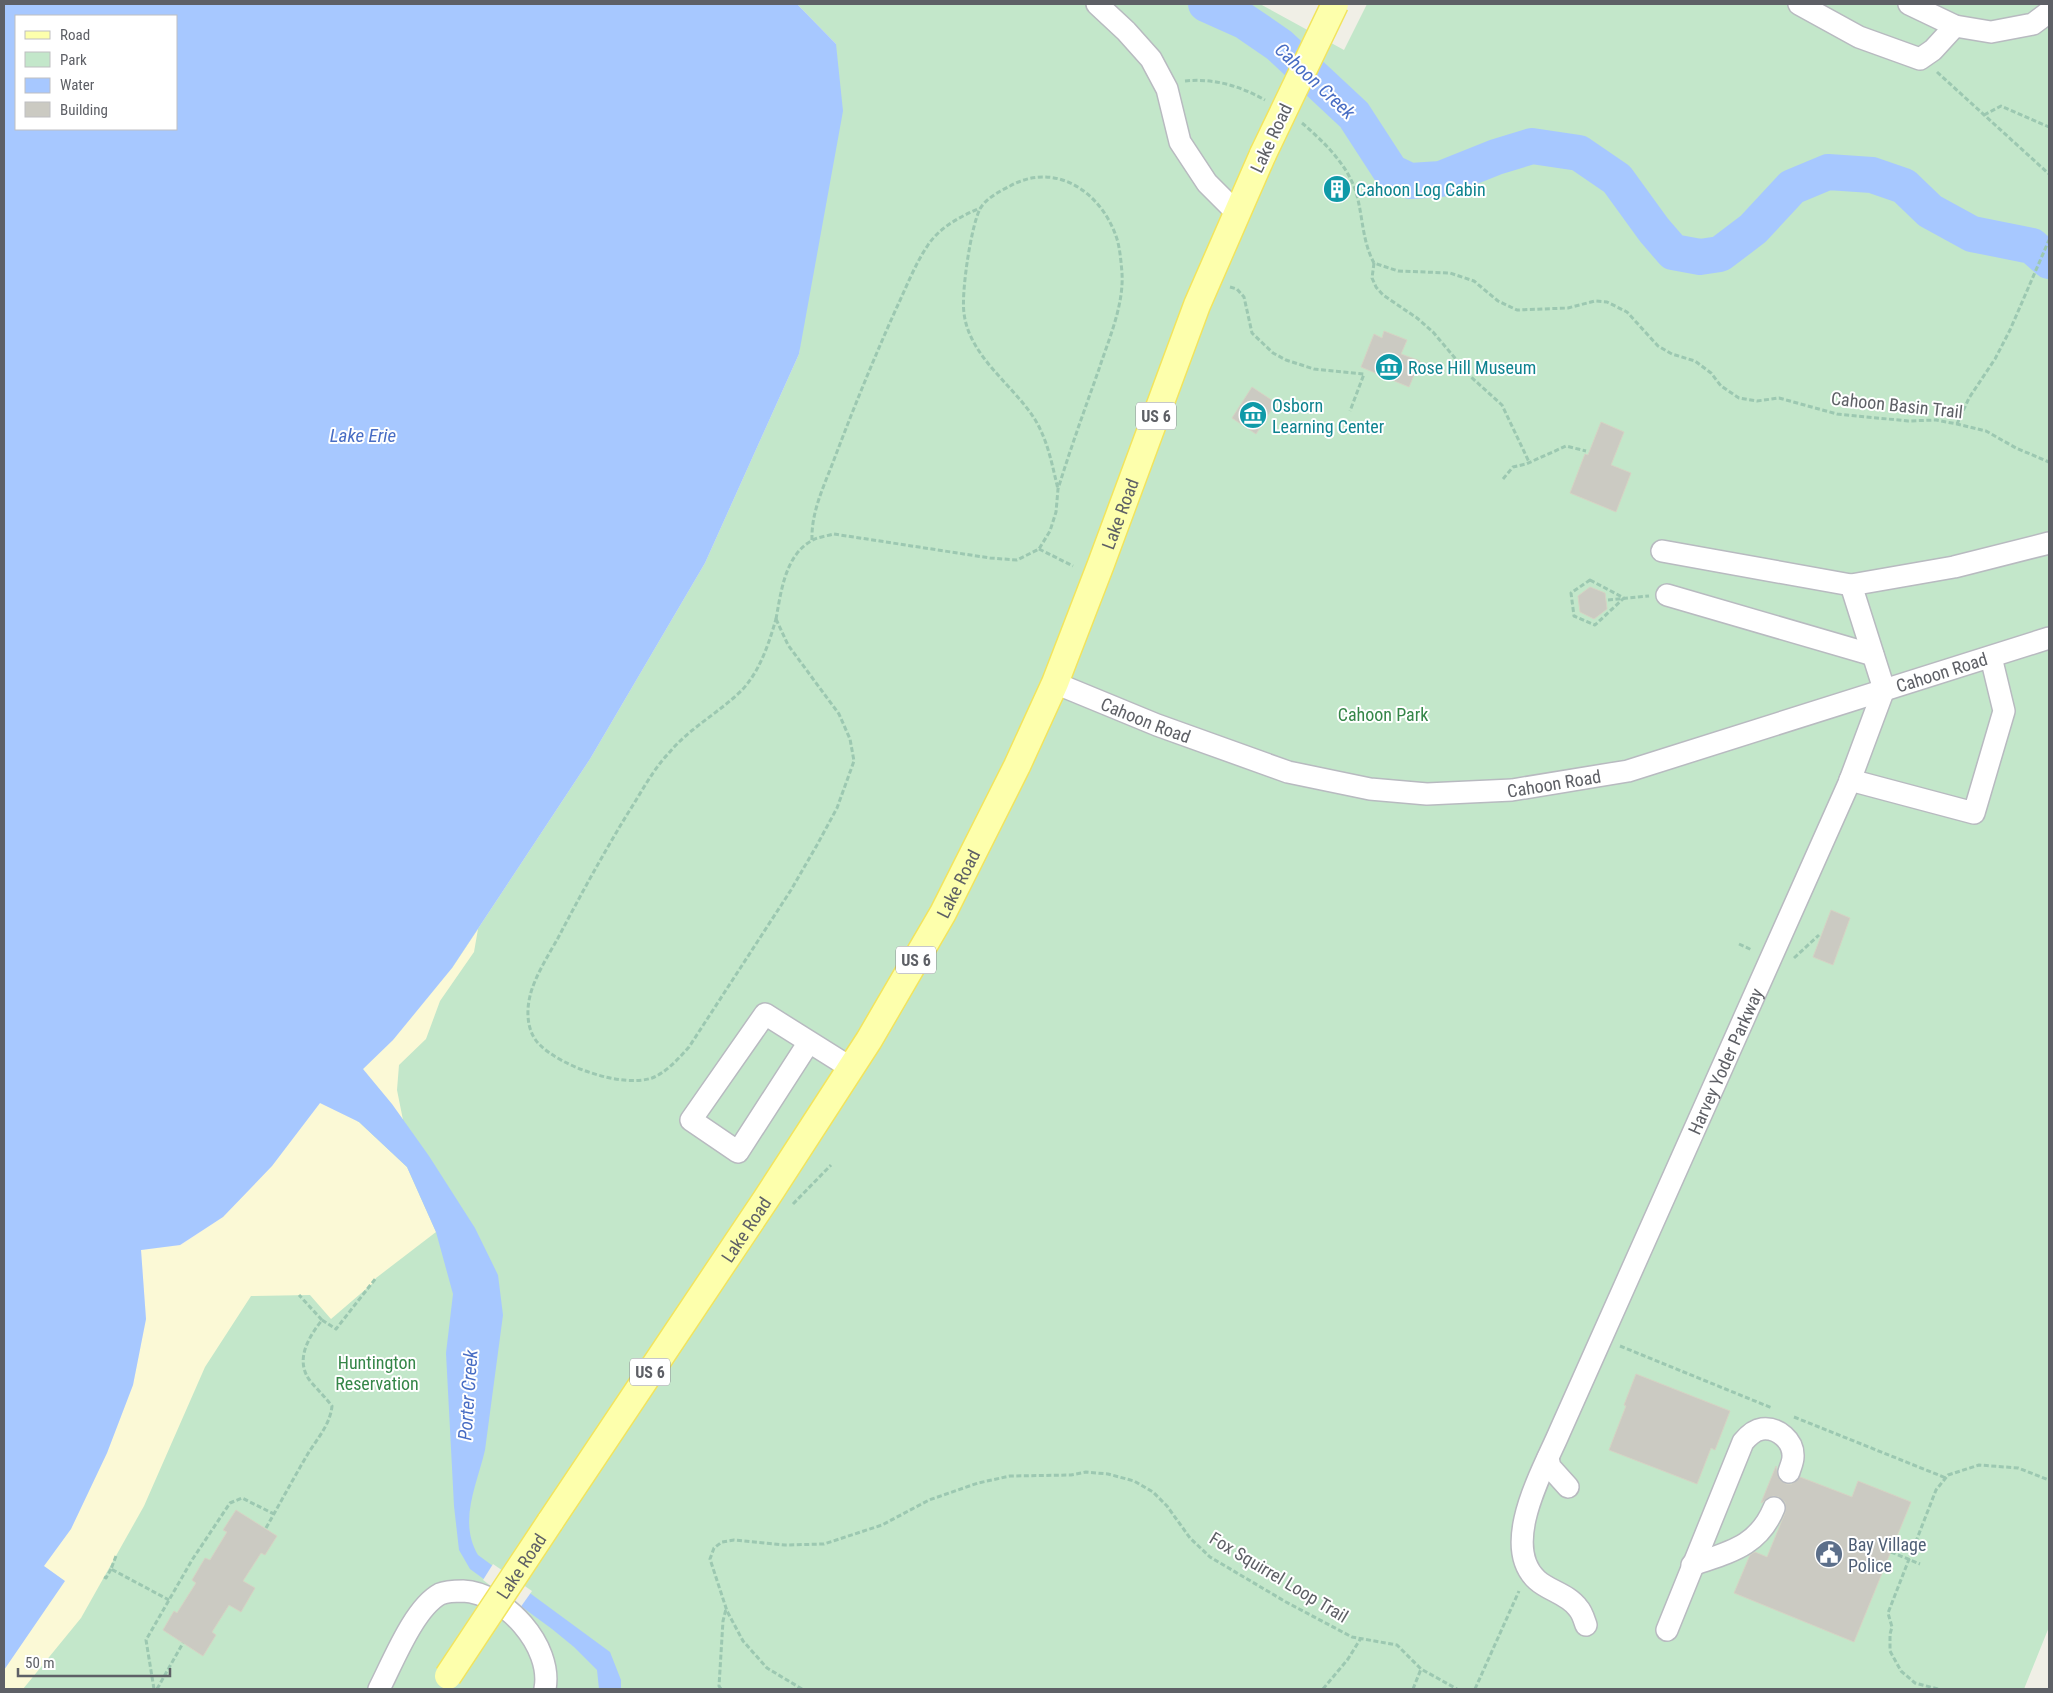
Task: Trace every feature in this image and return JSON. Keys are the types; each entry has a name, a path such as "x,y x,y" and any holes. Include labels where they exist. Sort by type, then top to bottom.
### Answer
{"main road":[{"name":"Lake Road","path":"443,1683 761,1207 851,1068 907,977 948,905 1055,683 1197,305 1236,212 1335,4"}],"street":[{"path":"1097,4 1151,59 1166,89 1180,142 1207,182 1236,212"},
{"path":"1799,4 1859,38 1920,59 1933,50 1955,26"},
{"path":"1909,4 1955,26 1991,32 2034,24 2049,12"},
{"path":"1662,551 1851,585 1954,567 2049,543"},
{"path":"1851,585 1884,689"},
{"path":"1667,596 1873,655"},
{"name":"Cahoon Road","path":"1055,683 1157,725 1288,772 1370,789 1427,794 1512,790 1628,770 2049,638"},
{"path":"1850,780 1974,813 2004,711 1992,657"},
{"name":"Harvey Yoder Parkway","path":"1528,1569 1524,1559 1524,1518 1548,1458 1850,780 1884,689"},
{"path":"809,1042 738,1152 691,1120 765,1014 851,1068"},
{"path":"1667,1630 1743,1442 1752,1433 1762,1429 1774,1430 1783,1435 1791,1444 1793,1457 1789,1472"},
{"path":"1548,1458 1550,1467 1568,1487"},
{"path":"1692,1565 1742,1546 1754,1537 1768,1522 1774,1508"},
{"path":"1528,1569 1537,1581 1570,1600 1578,1608 1586,1625"},
{"path":"379,1689 420,1612 442,1593 456,1590 471,1591 486,1596 509,1610 521,1622 538,1650 544,1668 545,1689"}],"path":[{"path":"1920,59 1934,69 2049,174"},
{"path":"1166,89 1183,81 1218,81 1256,95 1270,104"},
{"path":"1984,115 2001,106 2049,127"},
{"path":"1300,121 1334,154 1351,180 1356,194 1367,250 1374,263 1372,278 1376,287 1383,295 1417,318 1433,332 1471,377 1502,405 1529,462"},
{"path":"776,619 788,645 839,714 850,739 854,761 848,782 817,846 790,890 689,1047 674,1064 654,1077 635,1082 612,1079 585,1071 556,1057 539,1045 530,1030 528,1010 530,994 572,911 646,784 667,755 686,734 742,689 754,672 769,642 788,568 798,552 812,540 834,534 990,558 1017,560 1039,549 1050,530 1056,512 1058,490 1117,315 1122,274 1116,237 1103,210 1087,193 1064,179 1039,176 1020,181 998,193 980,208 961,216 942,229 928,245 915,269 858,397 824,487 812,525 812,540"},
{"path":"980,208 972,239 965,280 964,313 972,339 990,365 1034,418 1047,445 1058,490"},
{"path":"1957,424 1969,398 1995,359 2049,240"},
{"name":"Cahoon Basin Trail","path":"1374,263 1398,271 1450,273 1474,281 1498,301 1517,310 1568,308 1595,301 1607,302 1627,312 1658,346 1672,354 1695,361 1711,373 1721,386 1739,398 1757,401 1779,398 1837,414 1908,420 1936,420 1957,424 1986,431 2016,448 2049,462"},
{"path":"1227,286 1236,289 1244,297 1252,333 1273,353 1286,360 1314,369 1364,374 1350,411"},
{"path":"1503,479 1513,467 1566,446 1586,451"},
{"path":"1039,549 1073,566"},
{"path":"1590,580 1624,598 1595,625 1574,616 1571,593 1590,580"},
{"path":"1608,600 1667,596"},
{"path":"299,1296 322,1320 336,1329 376,1278"},
{"path":"266,1528 307,1455 326,1426 331,1414 332,1406 309,1380 302,1361 306,1343 322,1320"},
{"path":"1938,1689 1915,1683 1900,1671 1890,1650 1892,1627 1888,1613 1936,1490 1948,1475 1979,1465 2018,1468 2049,1480"},
{"name":"Fox Squirrel Loop Trail","path":"802,1689 767,1668 743,1641 726,1608 710,1559 714,1548 722,1542 734,1540 785,1545 824,1544 882,1525 929,1500 978,1483 1010,1476 1071,1475 1086,1472 1108,1474 1134,1481 1153,1492 1190,1538 1210,1557 1286,1602 1352,1637 1397,1646 1421,1669 1456,1689"},
{"path":"155,1689 146,1640 192,1560 230,1503 242,1498 274,1514"},
{"path":"1891,1552 1920,1564"},
{"path":"104,1578 106,1578 111,1569 116,1556"},
{"path":"111,1569 169,1600"},
{"path":"1475,1689 1505,1625 1528,1569"},
{"path":"721,1689 719,1686 723,1621 726,1608"},
{"name":"Fox Squirrel Loop Trail","path":"1323,1689 1348,1659 1360,1638"},
{"path":"155,1689 183,1643"},
{"path":"1413,1689 1421,1669"}],"green space":[{"name":"Cahoon Park","path":"797,4 1260,4 1344,50 1367,4 2049,4 2049,1627 2024,1689 4,1689 452,968 590,759 705,563 799,354 836,44"}],"sand":[{"path":"478,929 474,952 440,1001 426,1039 399,1065 397,1090 403,1120 363,1069 393,1040 452,968"},
{"path":"320,1103 359,1122 407,1167 436,1232 376,1278 373,1283 331,1319 310,1295 251,1296 205,1367 144,1506 81,1618 23,1689 4,1689 4,1670 64,1581 44,1566 71,1529 107,1453 133,1385 146,1319 141,1250 181,1245 223,1217 272,1166"}],"water":[{"name":"Lake Erie","path":"4,4 797,4 836,44 843,111 799,354 705,563 590,759 452,968 393,1040 363,1069 392,1104 429,1156 475,1228 498,1275 503,1315 485,1450 469,1516 472,1542 478,1555 610,1652 621,1680 621,1689 599,1689 597,1670 574,1647 470,1569 459,1550 454,1506 446,1353 453,1294 436,1232 407,1167 359,1122 320,1103 272,1166 223,1217 180,1245 141,1250 146,1319 133,1385 107,1453 71,1529 44,1566 65,1581 4,1670"}],"pier":[{"path":"493,1564 532,1591 520,1608 483,1580"}],"building":[{"path":"1384,331 1407,340 1401,354 1420,361 1409,387 1361,367 1374,334 1382,338"},
{"path":"1252,387 1276,403 1256,434 1232,418"},
{"path":"1601,422 1624,432 1611,465 1631,473 1616,512 1570,493 1585,454 1588,455"},
{"path":"1590,587 1605,593 1607,609 1594,619 1580,612 1578,596"},
{"path":"1831,910 1850,918 1833,965 1813,957"},
{"path":"1636,1374 1730,1411 1715,1450 1711,1448 1697,1484 1609,1450"},
{"name":"Bay Village Police","path":"1776,1466 1780,1480 1786,1484 1792,1484 1800,1477 1852,1497 1858,1481 1911,1502 1854,1642 1734,1593 1750,1555 1755,1552 1767,1557 1785,1513 1785,1502 1779,1497 1773,1496 1761,1503"},
{"path":"236,1510 277,1536 265,1555 261,1553 243,1581 255,1588 241,1612 229,1605 212,1632 216,1635 203,1656 163,1630 174,1611 177,1613 196,1583 192,1580 205,1558 210,1560 227,1532 223,1530"}],"waterway":[{"name":"Cahoon Creek","path":"1206,4 1244,21 1279,45 1354,115 1391,172 1410,181 1441,179 1496,157 1532,146 1579,153 1617,179 1654,230 1673,252 1700,257 1720,254 1753,229 1792,187 1828,172 1872,175 1904,186 1930,211 1972,234 2032,246 2049,261"}],"place":[{"name":"Cahoon Log Cabin","path":"1337,189"},
{"name":"Rose Hill Museum","path":"1389,367"},
{"name":"Osborn Learning Center","path":"1253,415"},
{"name":"Bay Village Police","path":"1829,1554"}],"park label":[{"name":"Huntington Reservation","path":"377,1372"}],"water label":[{"name":"Porter Creek","path":"468,1395"}]}
